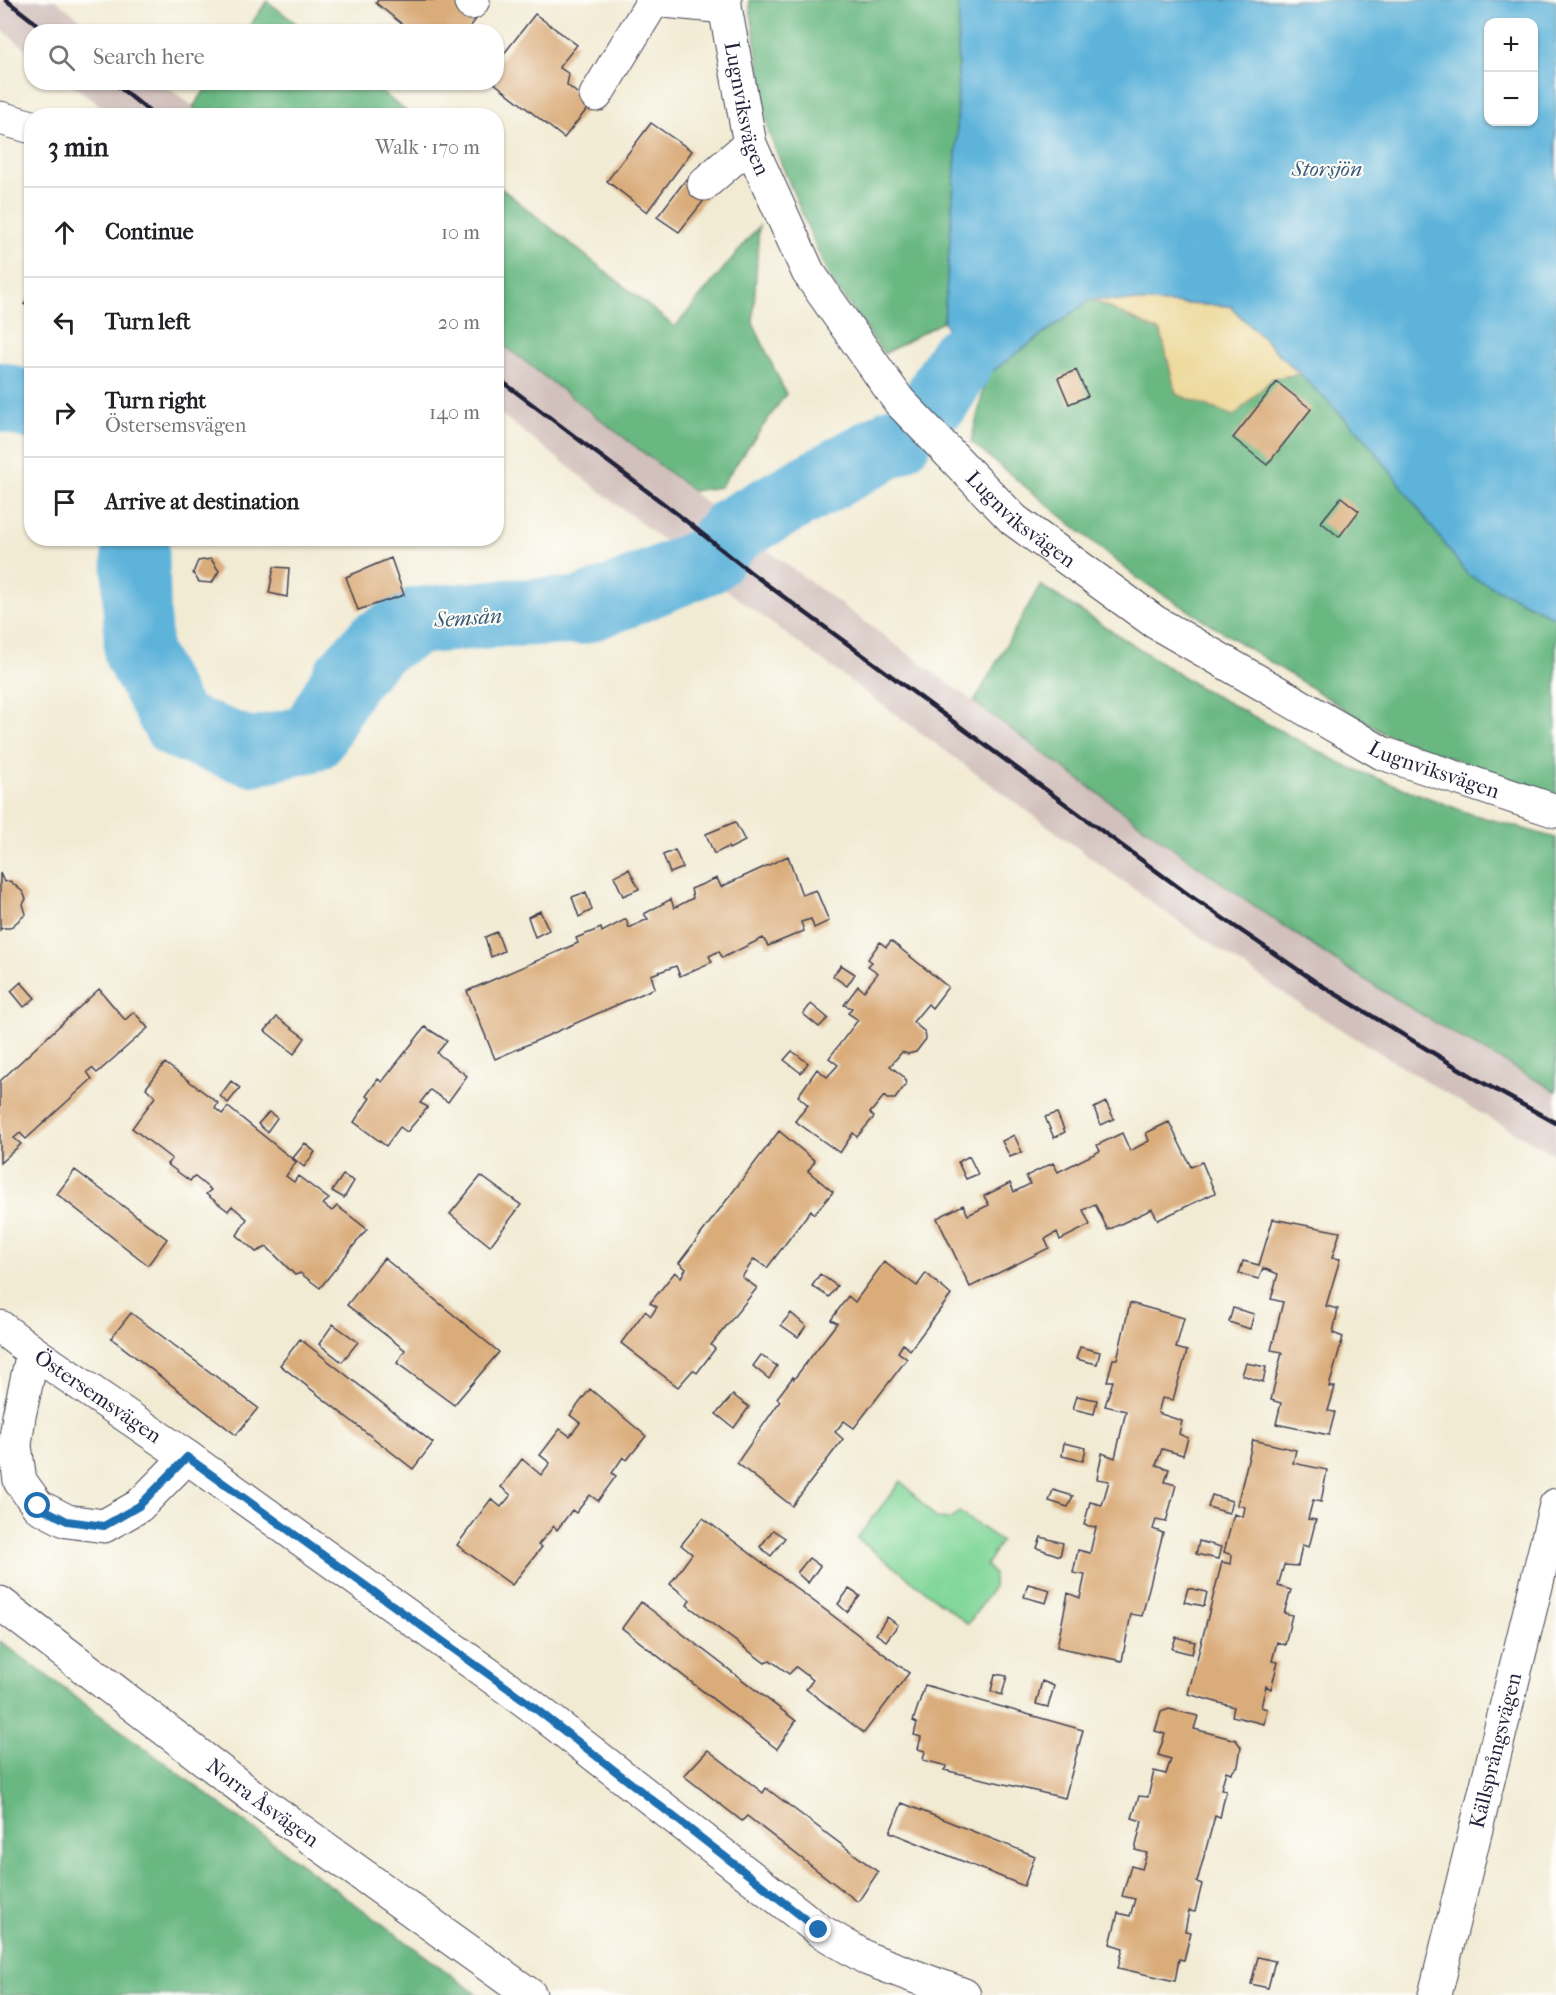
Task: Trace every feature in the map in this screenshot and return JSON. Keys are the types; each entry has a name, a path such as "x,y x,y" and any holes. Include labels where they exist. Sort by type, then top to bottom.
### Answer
{"street":[{"path":"596,95 654,0 725,4"},
{"name":"Lugnviksvägen","path":"725,4 750,144 808,272 898,401 1014,520 1155,622 1383,753 1556,811"},
{"path":"704,184 750,144"},
{"name":"Östersemsvägen","path":"0,1327 187,1457 527,1702 819,1930 868,1959 964,1995"},
{"path":"33,1352 15,1445 20,1481 38,1506 67,1521 104,1526 139,1506 187,1457"},
{"name":"Källsprångsvägen","path":"1436,1995 1556,1505"},
{"name":"Norra Åsvägen","path":"0,1603 255,1798 530,1995"}],"shaded area":[{"path":"0,0 55,0 87,24 24,24 24,47 0,28"},
{"path":"79,90 171,90 196,108 104,108"},
{"path":"504,346 767,550 1205,872 1334,960 1492,1056 1556,1091 1556,1155 1464,1104 1304,1007 1173,918 733,595 504,416"}],"green space":[{"path":"749,0 959,0 957,142 944,321 884,354 829,278 769,134"},
{"path":"267,1 297,24 251,24"},
{"path":"205,90 379,90 402,108 194,108"},
{"path":"504,190 675,327 759,226 753,323 786,394 720,487 693,491 504,345"},
{"path":"1091,299 1161,332 1176,394 1300,374 1365,438 1468,575 1556,618 1556,796 1383,733 1137,578 971,442 987,375"},
{"path":"1040,585 1199,687 1348,767 1471,814 1556,838 1556,1091 1387,994 1333,959 1197,865 974,702"},
{"path":"901,1481 936,1518 951,1519 959,1512 1001,1541 986,1565 994,1574 993,1588 968,1624 857,1538"},
{"path":"0,1641 478,1995 0,1995"}],"sand":[{"path":"1091,299 1230,306 1300,374 1273,378 1234,416 1176,394 1161,332"}],"water":[{"name":"Storsjön","path":"959,0 1556,0 1556,618 1468,575 1365,438 1230,306 1091,299 987,375 961,359 944,321 957,142"}],"building":[{"path":"378,0 456,0 478,17 472,24 402,24 376,3"},
{"path":"535,14 577,45 559,67 569,74 567,85 591,104 564,138 503,90 504,54"},
{"path":"651,123 692,151 647,212 607,181"},
{"path":"687,178 709,194 679,232 657,217"},
{"path":"1076,370 1088,396 1069,404 1058,378"},
{"path":"1277,382 1311,409 1267,465 1233,438"},
{"path":"1341,497 1359,511 1339,537 1321,522"},
{"path":"391,558 404,595 358,610 346,577"},
{"path":"211,559 219,571 212,583 199,582 193,573 198,561"},
{"path":"274,567 289,568 287,597 269,593"},
{"path":"735,822 745,841 714,854 706,834"},
{"path":"675,850 683,868 670,873 663,855"},
{"path":"788,856 802,895 816,890 829,921 814,928 811,919 801,922 804,931 768,946 763,938 722,958 719,951 709,956 712,962 680,976 676,966 651,975 655,988 495,1059 467,991 578,943 576,938 601,928 602,932 626,919 629,928 648,919 644,914 671,899 674,908 693,898 691,889 717,878 721,887"},
{"path":"629,869 639,889 623,896 614,876"},
{"path":"0,873 4,882 10,881 23,892 26,899 23,904 26,914 10,928 0,930"},
{"path":"586,892 592,910 579,917 572,897"},
{"path":"540,911 549,930 535,937 528,917"},
{"path":"497,932 504,951 491,957 485,937"},
{"path":"891,941 948,987 932,1008 928,1004 913,1022 925,1032 926,1039 916,1052 908,1054 902,1052 890,1066 904,1077 906,1084 895,1099 887,1099 884,1096 870,1113 874,1117 857,1137 853,1133 840,1153 795,1121 808,1105 798,1096 817,1069 827,1077 838,1065 829,1058 858,1020 848,1013 852,1008 844,1005 858,986 864,991 878,973 868,966 872,962 868,959 880,942 886,947"},
{"path":"841,965 855,974 847,986 833,976"},
{"path":"21,982 35,998 24,1007 11,991"},
{"path":"99,989 125,1020 134,1012 148,1028 97,1073 92,1068 87,1072 92,1079 26,1139 20,1133 14,1138 21,1144 0,1163 0,1081"},
{"path":"811,1004 828,1018 819,1027 803,1014"},
{"path":"277,1017 305,1038 294,1054 265,1031"},
{"path":"425,1027 447,1041 437,1053 467,1076 448,1102 430,1090 420,1103 428,1107 407,1132 400,1127 386,1146 354,1122 370,1098 366,1096 378,1079 382,1082"},
{"path":"792,1051 808,1063 801,1073 784,1060"},
{"path":"165,1063 218,1103 215,1108 222,1114 228,1107 296,1162 286,1176 294,1182 298,1176 329,1199 323,1204 332,1211 337,1206 367,1229 320,1288 300,1273 295,1275 267,1247 256,1252 237,1235 247,1219 232,1206 228,1211 206,1194 211,1190 194,1176 190,1181 167,1164 172,1159 132,1128 155,1097 146,1088"},
{"path":"231,1081 240,1088 228,1103 220,1096"},
{"path":"1106,1102 1114,1119 1101,1125 1094,1108"},
{"path":"269,1112 277,1118 267,1132 258,1124"},
{"path":"1057,1113 1065,1132 1054,1138 1045,1117"},
{"path":"1169,1122 1191,1167 1202,1162 1215,1193 1158,1220 1152,1209 1108,1230 1095,1204 1083,1210 1090,1225 1060,1240 1057,1232 1045,1239 1049,1248 970,1287 937,1218 963,1205 968,1215 989,1205 984,1196 1010,1183 1014,1192 1030,1184 1026,1176 1053,1163 1058,1172 1100,1151 1097,1145 1122,1133 1130,1151 1149,1141 1146,1133"},
{"path":"779,1131 815,1161 808,1171 833,1192 814,1214 811,1210 767,1268 754,1259 742,1277 757,1288 711,1345 715,1349 697,1373 693,1370 678,1387 621,1343 645,1311 651,1316 657,1307 650,1303 675,1272 681,1277 686,1269 679,1263"},
{"path":"1014,1135 1022,1152 1010,1157 1002,1141"},
{"path":"305,1143 315,1152 304,1167 293,1158"},
{"path":"969,1156 978,1174 966,1179 958,1162"},
{"path":"75,1170 167,1239 148,1265 57,1194"},
{"path":"343,1175 354,1181 344,1198 332,1191"},
{"path":"481,1176 521,1205 490,1246 450,1214"},
{"path":"1273,1219 1340,1232 1332,1258 1340,1259 1326,1306 1338,1309 1333,1333 1343,1337 1329,1387 1335,1387 1328,1411 1335,1412 1329,1435 1276,1424 1281,1403 1271,1400 1282,1352 1271,1350 1283,1302 1271,1299 1278,1274 1263,1268 1259,1279 1239,1274 1243,1261 1259,1265"},
{"path":"384,1258 499,1352 454,1405 397,1363 405,1350 347,1305"},
{"path":"884,1262 917,1286 926,1273 951,1295 910,1350 903,1344 898,1352 907,1359 854,1428 844,1421 835,1432 843,1439 792,1506 737,1463 780,1401 777,1398 837,1323 831,1320 848,1296 855,1302"},
{"path":"820,1274 837,1286 829,1297 812,1286"},
{"path":"1130,1303 1184,1318 1176,1348 1187,1351 1173,1400 1162,1398 1158,1413 1182,1421 1179,1434 1188,1438 1183,1455 1162,1449 1156,1465 1169,1469 1165,1482 1176,1485 1166,1522 1156,1520 1153,1529 1163,1533 1142,1616 1131,1614 1122,1661 1057,1647 1068,1593 1080,1598 1085,1575 1073,1573 1078,1550 1090,1553 1096,1527 1084,1525 1090,1502 1102,1505 1109,1481 1097,1479 1102,1453 1115,1458 1126,1411 1105,1406 1113,1381 1107,1381 1113,1359 1117,1359"},
{"path":"1233,1308 1254,1314 1250,1329 1229,1322"},
{"path":"131,1313 258,1408 236,1435 111,1338"},
{"path":"791,1313 806,1326 798,1337 781,1325"},
{"path":"333,1324 358,1342 342,1362 319,1344"},
{"path":"300,1339 433,1443 413,1469 280,1365"},
{"path":"1080,1347 1100,1352 1097,1364 1076,1359"},
{"path":"761,1355 777,1366 769,1379 753,1366"},
{"path":"1246,1363 1266,1367 1263,1382 1242,1375"},
{"path":"590,1389 646,1436 627,1460 623,1457 612,1473 616,1476 598,1501 590,1495 576,1513 572,1510 557,1530 554,1526 538,1545 542,1547 512,1585 457,1545 491,1499 501,1507 511,1495 501,1487 522,1459 541,1475 550,1463 540,1455 560,1429 570,1436 580,1423 570,1415"},
{"path":"733,1395 749,1407 734,1428 716,1414"},
{"path":"1077,1396 1097,1400 1094,1414 1073,1409"},
{"path":"1253,1440 1296,1450 1293,1463 1327,1470 1321,1502 1313,1500 1308,1519 1316,1520 1309,1547 1302,1545 1298,1566 1284,1565 1278,1586 1291,1590 1284,1613 1292,1615 1285,1645 1277,1642 1272,1661 1278,1662 1271,1689 1266,1686 1261,1707 1267,1709 1264,1724 1232,1716 1234,1707 1188,1694 1222,1562 1231,1564 1232,1555 1224,1552 1234,1514 1243,1517 1245,1507 1237,1505"},
{"path":"1064,1443 1086,1448 1083,1461 1062,1456"},
{"path":"1053,1490 1073,1496 1068,1507 1049,1501"},
{"path":"1212,1495 1232,1501 1229,1513 1208,1507"},
{"path":"703,1518 909,1673 864,1733 806,1689 813,1680 796,1667 789,1674 770,1660 765,1663 687,1605 690,1600 670,1584 692,1554 681,1545"},
{"path":"773,1530 785,1538 771,1556 760,1547"},
{"path":"1041,1537 1063,1543 1060,1556 1037,1548"},
{"path":"1199,1541 1221,1547 1218,1559 1196,1554"},
{"path":"809,1558 820,1566 808,1583 797,1573"},
{"path":"1028,1584 1050,1590 1046,1603 1024,1597"},
{"path":"1188,1588 1207,1592 1204,1606 1184,1602"},
{"path":"849,1589 860,1596 847,1612 838,1604"},
{"path":"641,1602 796,1721 777,1749 622,1628"},
{"path":"887,1617 898,1625 886,1641 876,1634"},
{"path":"1176,1637 1195,1642 1192,1654 1172,1649"},
{"path":"995,1674 1007,1676 1002,1695 991,1691"},
{"path":"1042,1681 1054,1686 1048,1707 1036,1704"},
{"path":"925,1685 1083,1730 1065,1798 944,1770 947,1766 923,1760 925,1751 918,1749 921,1737 914,1735 917,1723 913,1721"},
{"path":"1169,1709 1198,1716 1194,1729 1236,1740 1241,1747 1238,1766 1231,1773 1226,1771 1221,1789 1226,1790 1220,1818 1215,1816 1197,1882 1202,1884 1195,1912 1189,1911 1185,1931 1191,1932 1184,1960 1179,1959 1175,1981 1118,1968 1123,1948 1110,1944 1118,1913 1130,1916 1135,1899 1122,1896 1131,1866 1142,1869 1147,1853 1135,1850 1142,1821 1132,1818 1139,1796 1148,1797 1154,1771 1166,1774 1171,1759 1158,1755 1165,1734 1155,1731 1161,1712"},
{"path":"708,1750 763,1793 766,1788 878,1872 858,1902 747,1816 742,1821 684,1776"},
{"path":"902,1803 1035,1856 1024,1886 890,1832"},
{"path":"1258,1957 1275,1961 1268,1988 1251,1984"}],"waterway":[{"name":"Semsån","path":"938,398 961,359"},
{"name":"Semsån","path":"0,396 24,404"},
{"name":"Semsån","path":"135,546 138,654 177,725 250,752 312,738 346,678 377,644 417,621 502,613 579,611 618,597 708,560 733,530 898,439"}],"railway":[{"path":"6,0 37,24"},
{"path":"123,90 145,108"},
{"path":"504,383 750,572 1189,895 1319,984 1478,1080 1556,1123"}],"route":[{"path":"38,1506 67,1521 104,1526 139,1506 187,1457 527,1702 819,1930"}]}
